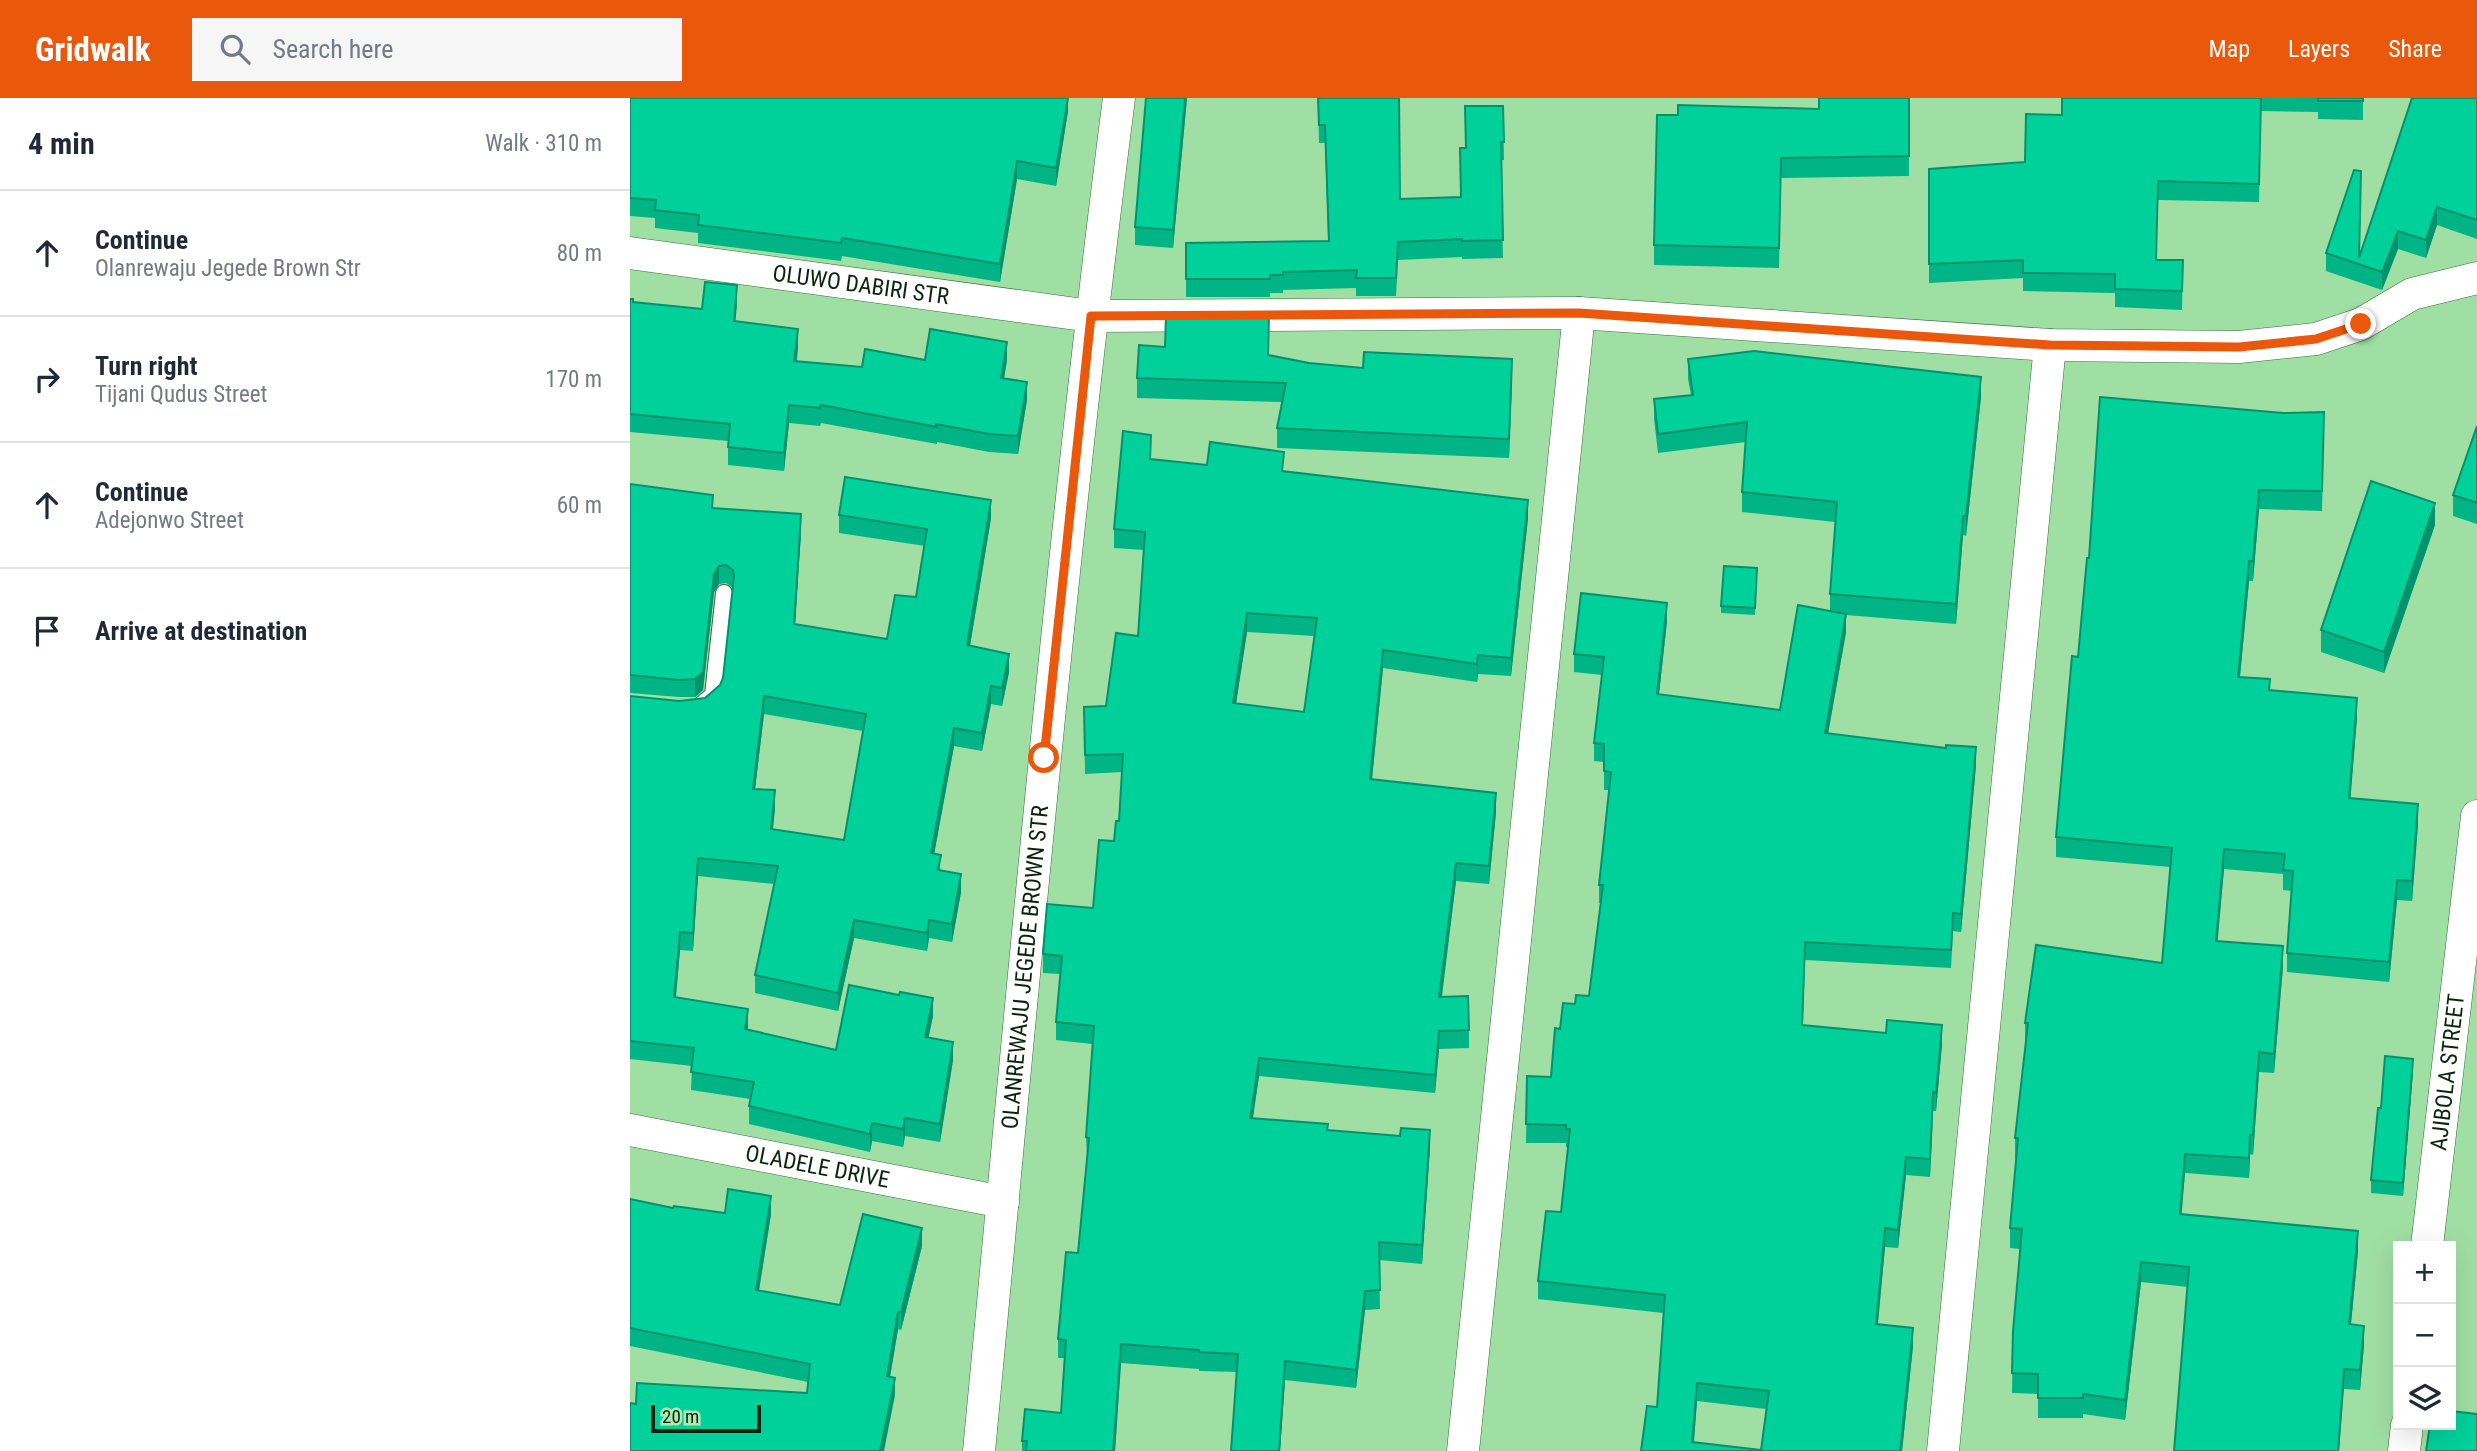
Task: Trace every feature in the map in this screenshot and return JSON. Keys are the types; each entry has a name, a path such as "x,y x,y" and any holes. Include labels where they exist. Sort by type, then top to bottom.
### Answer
{"street":[{"name":"OLANREWAJU JEGEDE BROWN STR","path":"979,1451 1044,758 1091,316 1119,98"},
{"name":"OLUWO DABIRI STR","path":"630,253 1091,316 1579,313 2050,345 2239,347 2316,339 2361,324 2412,294 2477,278"},
{"path":"1463,1451 1579,313"},
{"path":"1943,1451 2050,345"},
{"name":"AJIBOLA STREET","path":"2428,1241 2477,816"},
{"name":"OLADELE DRIVE","path":"630,1130 1003,1202"},
{"path":"2404,1451 2406,1430"}],"lane":[{"path":"689,708 699,708 713,695 724,593"}],"building":[{"path":"630,98 1068,98 1056,168 1017,161 1000,264 842,238 841,243 698,225 699,215 655,210 656,200 630,198"},
{"path":"1146,98 1185,98 1173,230 1135,227"},
{"path":"1318,98 1399,98 1400,199 1461,197 1460,148 1466,148 1465,106 1503,106 1503,240 1398,242 1396,278 1356,278 1357,270 1283,272 1283,275 1270,275 1270,279 1186,279 1186,243 1329,241 1325,125 1319,125"},
{"path":"1819,98 1909,98 1909,156 1781,158 1779,248 1654,245 1657,115 1678,115 1678,105 1819,109"},
{"path":"2062,98 2261,98 2259,184 2158,181 2156,260 2183,260 2182,291 2115,289 2115,274 2023,273 2023,260 1929,264 1929,169 2025,162 2026,114 2062,115"},
{"path":"2318,98 2363,98 2363,101 2318,101"},
{"path":"2412,98 2477,98 2477,220 2437,207 2426,240 2398,231 2382,272 2326,253 2354,170 2361,171 2359,258"},
{"path":"705,282 737,285 734,321 798,329 794,361 862,367 865,349 925,360 930,329 1007,342 1001,378 1027,382 1018,436 989,434 936,424 937,427 821,405 820,408 789,405 784,453 728,447 730,424 630,414 630,299 633,299 633,302 702,309"},
{"path":"1166,314 1269,314 1268,355 1309,363 1363,368 1364,352 1512,359 1509,439 1277,428 1286,383 1137,378 1139,345 1165,347"},
{"path":"1754,351 1981,377 1966,516 1963,516 1956,604 1830,594 1837,502 1742,492 1747,422 1658,434 1654,399 1693,395 1688,359"},
{"path":"2100,397 2283,413 2324,412 2322,491 2259,490 2238,677 2270,679 2269,690 2357,698 2349,798 2418,804 2412,881 2397,880 2389,962 2287,953 2293,871 2283,870 2285,854 2224,849 2216,941 2283,946 2274,1054 2259,1052 2249,1158 2185,1154 2180,1214 2358,1231 2349,1324 2364,1326 2360,1370 2344,1369 2338,1451 2174,1451 2189,1267 2141,1262 2125,1400 2083,1394 2083,1398 2038,1398 2038,1374 2012,1373 2022,1229 2010,1228 2018,1138 2015,1138 2028,1023 2025,1023 2036,945 2162,963 2172,848 2056,837 2072,656 2078,657 2089,558"},
{"path":"2477,426 2477,503 2453,495"},
{"path":"1123,431 1151,435 1150,459 1207,465 1210,442 1284,452 1282,471 1528,500 1511,658 1478,655 1477,664 1383,650 1370,779 1496,793 1489,866 1456,863 1439,997 1468,996 1469,1030 1439,1031 1435,1075 1259,1058 1250,1118 1328,1124 1327,1130 1400,1136 1401,1128 1430,1130 1422,1245 1379,1242 1380,1290 1365,1291 1356,1370 1285,1361 1279,1451 1231,1451 1238,1354 1121,1344 1113,1451 1026,1451 1027,1441 1022,1441 1025,1409 1061,1413 1066,1340 1058,1339 1066,1252 1078,1253 1089,1138 1086,1137 1094,1026 1056,1022 1062,956 1043,954 1047,904 1093,908 1099,840 1114,841 1116,821 1119,821 1123,754 1085,755 1084,707 1106,706 1116,633 1138,636 1145,532 1114,529","holes":["1247,613 1317,618 1304,712 1233,703"]},
{"path":"845,477 991,500 967,645 1009,654 1002,688 991,686 982,733 954,728 931,853 941,855 938,870 961,874 952,924 929,920 927,933 854,920 838,993 755,975 778,866 698,858 693,933 680,932 674,997 748,1009 745,1029 836,1050 849,985 899,995 900,992 933,998 925,1037 953,1042 940,1124 905,1118 903,1129 872,1123 870,1134 749,1106 754,1082 691,1072 694,1048 630,1041 630,696 679,701 705,698 720,685 734,576 733,570 726,565 719,566 714,574 703,672 695,679 679,680 630,675 630,484 713,495 712,508 801,514 794,624 887,639 895,595 916,597 927,529 839,515","holes":["764,696 866,714 844,840 771,829 775,790 753,789"]},
{"path":"2371,481 2435,503 2384,652 2321,630"},
{"path":"1724,566 1757,568 1755,608 1721,606"},
{"path":"1581,593 1667,603 1657,694 1780,710 1798,605 1846,614 1825,733 1946,748 1946,745 1976,747 1961,914 1953,913 1951,950 1805,942 1802,1025 1886,1033 1887,1020 1942,1025 1936,1093 1933,1092 1930,1159 1906,1157 1898,1230 1885,1228 1876,1324 1913,1328 1900,1451 1641,1451 1647,1406 1657,1407 1665,1295 1538,1281 1546,1211 1561,1212 1570,1129 1566,1129 1566,1125 1526,1124 1527,1076 1551,1077 1555,1028 1560,1029 1563,1003 1575,1004 1576,995 1589,996 1603,885 1599,885 1611,772 1604,771 1604,744 1594,743 1604,657 1574,654","holes":["1697,1383 1769,1391 1761,1450 1692,1442"]},
{"path":"2385,1056 2413,1059 2403,1183 2371,1180"},
{"path":"728,1189 771,1196 756,1290 840,1305 863,1214 922,1228 901,1312 898,1312 887,1376 895,1378 880,1451 630,1451 630,1403 636,1404 637,1383 807,1393 810,1364 630,1328 630,1199 673,1208 725,1213"},
{"path":"2456,1412 2477,1414 2477,1451 2426,1451 2429,1430 2456,1430"}],"route":[{"path":"1044,758 1091,316 1579,313 2050,345 2239,347 2316,339 2361,324"}]}
